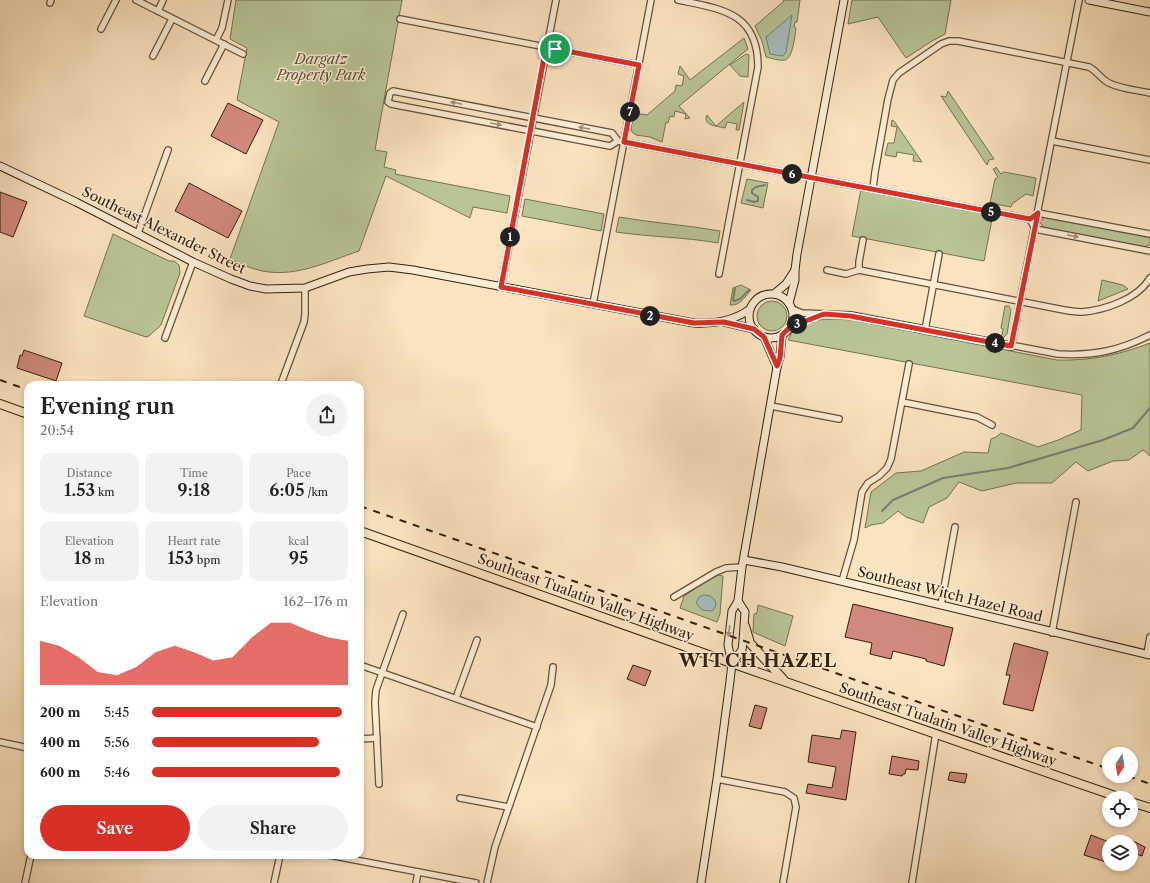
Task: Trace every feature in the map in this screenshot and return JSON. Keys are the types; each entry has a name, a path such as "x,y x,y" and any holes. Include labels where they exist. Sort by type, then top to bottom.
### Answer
{"main road":[{"path":"0,404 24,413"},
{"name":"Southeast Tualatin Valley Highway","path":"364,532 732,663 1102,791"},
{"path":"744,626 750,643 785,681"},
{"path":"1138,804 1150,808"}],"street":[{"path":"101,29 116,0"},
{"path":"136,0 243,54"},
{"path":"158,11 163,0"},
{"path":"216,40 222,28 228,0"},
{"path":"501,287 532,118 556,0"},
{"path":"594,304 607,239 621,142 639,65 651,0"},
{"path":"678,0 722,9 739,20 753,36 758,49 758,67 719,274"},
{"path":"790,327 793,314 791,306 795,270 844,0"},
{"path":"1011,346 1079,0"},
{"path":"1089,0 1150,12"},
{"path":"153,56 172,18"},
{"path":"400,19 639,65"},
{"path":"873,189 891,84 899,73 941,44 949,41 958,41 1089,67 1096,71 1108,83 1150,93"},
{"path":"205,81 224,44"},
{"path":"621,142 612,133 393,91 390,93 388,102 391,104 610,146 621,142 1030,219 1038,213 1150,234"},
{"path":"1052,141 1150,160"},
{"path":"138,233 168,150"},
{"name":"Southeast Alexander Street","path":"0,166 138,233 193,262 250,286 266,289 305,288 348,272 390,267 413,270 694,323 724,322 754,329"},
{"path":"1030,219 1035,229"},
{"path":"1035,229 1150,251"},
{"path":"859,270 863,240"},
{"path":"925,330 939,254"},
{"path":"165,338 193,262"},
{"path":"774,294 786,284 795,270"},
{"path":"827,270 846,274 859,270 1064,310 1082,312 1099,309 1134,294 1146,285 1150,278"},
{"path":"282,381 304,322 305,288"},
{"path":"777,366 764,337 754,329 750,320 750,309 758,298 766,294 774,294 785,299 791,306 802,312 850,316 1046,353 1082,355 1103,353 1127,346 1150,335"},
{"name":"Southeast Alexander Street","path":"724,322 744,314 750,309"},
{"path":"764,337 771,338 782,335 790,327 824,314"},
{"path":"701,883 717,780 732,663 728,645 732,611 738,601 770,406 777,366 780,358 782,335"},
{"path":"842,581 854,540 862,492 868,483 879,476 887,468 894,447 908,364"},
{"path":"902,402 977,417 992,425"},
{"path":"770,406 839,419"},
{"path":"1052,633 1076,502"},
{"path":"940,605 955,526"},
{"name":"Southeast Witch Hazel Road","path":"674,597 716,572 726,568 743,564 782,567 1148,655"},
{"path":"732,663 742,650 745,612 738,601"},
{"path":"379,784 375,702 376,690 403,614"},
{"path":"1148,655 1150,637"},
{"path":"456,698 477,640"},
{"path":"364,666 537,728"},
{"path":"487,883 495,848 508,807 551,686 553,667"},
{"path":"912,883 936,733"},
{"path":"364,739 377,738"},
{"path":"0,742 24,747"},
{"path":"717,780 785,792 794,798 796,807 783,883"},
{"path":"460,798 508,807"},
{"path":"25,883 30,859"},
{"path":"274,883 279,859"},
{"path":"350,859 476,883"},
{"path":"416,883 418,872"}],"green space":[{"name":"Dargatz Property Park","path":"236,0 402,0 375,150 387,152 384,167 396,170 395,174 510,196 507,213 473,207 470,218 386,176 359,251 310,268 284,272 258,270 230,259 279,122 237,100 247,48 230,39"},
{"path":"783,0 800,0 797,22 795,22 794,27 796,28 792,51 785,60 778,60 766,57 762,41 755,26 784,1"},
{"path":"852,0 951,0 945,34 906,58 878,17 848,24"},
{"path":"744,38 748,49 679,106 690,118 685,119 686,114 675,111 674,117 670,116 668,123 666,122 662,142 650,137 636,135 632,132 631,127 635,113 647,115 675,91 676,85 682,86 684,76 678,74 680,66 690,80"},
{"path":"746,54 749,55 748,77 740,76 730,65"},
{"path":"948,91 994,159 989,160 987,165 941,96 946,97"},
{"path":"744,102 739,130 736,130 737,124 727,122 725,128 715,126 712,125 706,119 707,115 716,126"},
{"path":"892,120 894,121 922,162 913,161 914,155 897,152 896,157 885,155 888,143 894,143 897,127 891,126"},
{"path":"996,167 1001,174 1004,172 1036,178 1033,196 1026,194 1012,204 1011,207 990,203 995,179 998,177 993,169"},
{"path":"747,179 768,183 763,208 741,203"},
{"path":"861,189 993,214 984,261 852,236"},
{"path":"525,199 604,214 601,231 522,216"},
{"path":"619,217 720,231 718,243 616,232"},
{"path":"1045,217 1147,236 1150,239 1150,244 1145,247 1045,228 1040,223"},
{"path":"113,234 169,261 174,261 179,265 180,273 161,325 149,336 146,337 84,316"},
{"path":"1102,280 1123,285 1128,289 1098,301"},
{"path":"741,285 751,290 739,303 730,305 733,288"},
{"path":"772,301 783,305 787,316 783,327 772,331 761,327 757,316 761,305"},
{"path":"1005,306 1009,306 1011,310 1007,334 1003,338 1000,336 1002,335 1003,329 1001,328"},
{"path":"836,319 851,320 1057,360 1104,356 1127,351 1150,343 1150,456 1143,450 1129,460 1113,461 1088,471 1076,462 1052,483 1016,483 982,491 959,482 947,498 929,507 923,523 906,517 898,511 883,523 871,525 865,528 871,492 896,473 921,471 964,452 988,453 991,439 1001,433 1038,447 1058,440 1081,430 1082,395 788,340 796,328 802,324 814,321"},
{"path":"718,575 723,576 720,614 717,622 680,608 684,596"},
{"path":"758,605 793,616 785,646 753,632 754,614 757,613"}],"shaded area":[{"path":"792,15 786,52 783,56 770,54 766,37"},
{"path":"704,595 710,596 715,600 716,606 712,611 702,610 696,603 699,597"}],"building":[{"path":"228,103 263,120 246,154 211,136"},
{"path":"189,183 242,211 228,238 175,211"},
{"path":"0,192 27,202 13,237 0,232"},
{"path":"24,350 62,363 56,381 17,368 20,355 22,356"},
{"path":"853,604 953,628 944,666 926,661 926,659 893,651 891,659 870,654 872,643 845,637"},
{"path":"1014,643 1048,652 1033,711 1003,704 1010,675 1006,675"},
{"path":"633,665 651,671 645,686 627,679"},
{"path":"755,705 767,708 761,729 749,726"},
{"path":"842,730 856,732 846,800 806,793 808,784 832,788 836,767 808,762 812,735 840,739"},
{"path":"892,756 919,761 918,770 906,769 905,774 902,776 889,774"},
{"path":"950,772 967,774 965,783 948,780"},
{"path":"1091,835 1102,839 1102,861 1084,855"},
{"path":"1138,844 1145,847 1142,856 1138,855"}],"waterway":[{"path":"747,200 754,202 758,201 758,197 752,193 752,190 756,187 765,185"},
{"path":"735,288 733,300 735,301 740,299 749,290"},
{"path":"882,511 893,500 943,478 1008,468 1103,440 1133,428 1150,408"}],"railway":[{"path":"0,380 24,389"},
{"path":"364,507 1102,767"},
{"path":"1138,780 1150,784"}],"district":[{"name":"WITCH HAZEL","path":"758,661"}],"route":[{"path":"546,47 555,49 639,65 624,142 1030,219 1038,213 1011,346 850,316 824,314 790,327 787,332 782,335 780,358 777,366 764,337 758,334 754,329 724,322 694,323 651,316 501,287 546,47"}]}
